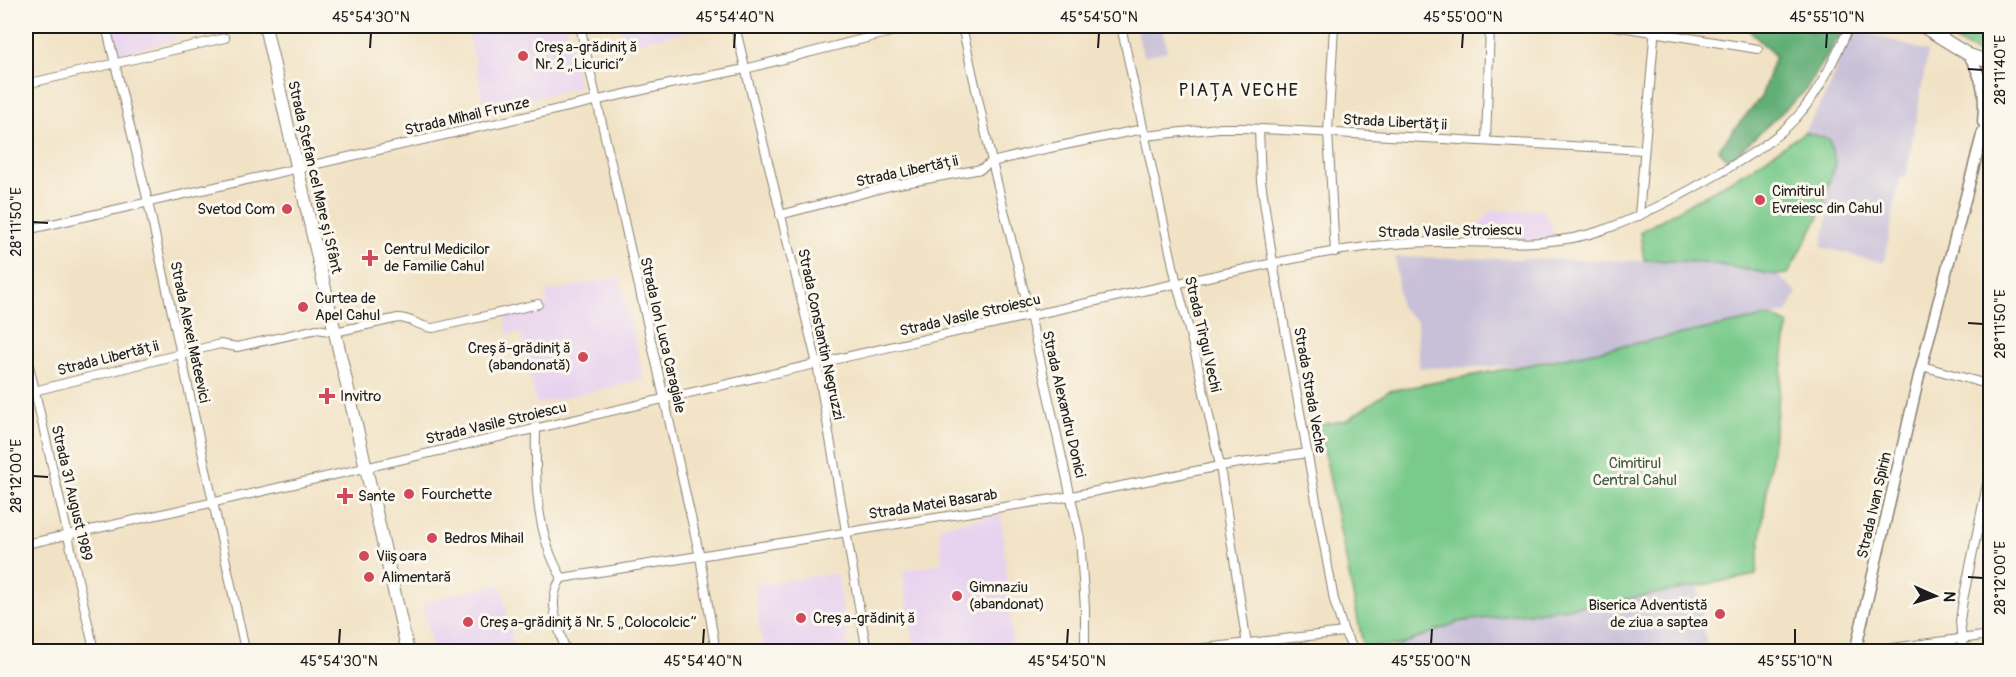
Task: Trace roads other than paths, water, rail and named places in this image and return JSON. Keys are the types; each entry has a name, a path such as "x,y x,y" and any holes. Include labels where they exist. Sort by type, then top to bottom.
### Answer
{"main road":[{"name":"Strada Ștefan cel Mare și Sfânt","path":"265,26 408,651"},
{"path":"1922,26 1969,55 1990,62"}],"street":[{"name":"Strada Alexei Mateevici","path":"106,26 148,202 244,645"},
{"name":"Strada Ion Luca Caragiale","path":"580,26 700,557 716,651"},
{"name":"Strada Constantin Negruzzi","path":"735,26 816,364 867,651"},
{"name":"Strada Mihail Frunze","path":"26,230 665,85 745,69 914,26"},
{"name":"Strada Alexandru Donici","path":"962,26 1072,496 1080,538 1085,651"},
{"name":"Strada Tîrgul Vechi","path":"1121,26 1177,284 1220,466 1247,647"},
{"path":"1334,26 1329,132 1335,252"},
{"path":"1486,141 1490,26"},
{"path":"1615,26 1654,28 1758,49"},
{"name":"Strada Vasile Stroiescu","path":"26,544 1030,315 1273,263 1393,244 1544,243 1581,237 1639,216 1703,183 1755,152 1777,135 1802,111 1826,74 1850,26"},
{"path":"1639,216 1654,28"},
{"path":"26,84 225,38"},
{"path":"1969,55 1979,74 1985,94 1982,135"},
{"path":"1982,135 1990,114"},
{"name":"Strada Libertății","path":"780,215 894,185 981,169 992,162 1144,132 1219,128 1259,129 1644,150"},
{"name":"Strada Strada Veche","path":"1259,129 1262,181 1273,263 1334,600 1344,632 1355,651"},
{"name":"Strada Ivan Spirin","path":"1855,651 1922,366 1982,135"},
{"name":"Strada Libertății","path":"34,391 220,344 237,347 316,329 335,332 398,318 405,318 433,328 538,304"},
{"name":"Strada 31 August 1989","path":"26,352 92,641"},
{"path":"1922,366 1990,385"},
{"path":"536,428 535,460 538,501 544,538 551,560 562,578 554,588 554,606 566,651"},
{"name":"Strada Matei Basarab","path":"562,578 1072,496 1220,466 1308,453"},
{"path":"1963,651 1960,621 1963,600 1990,470"},
{"path":"1169,651 1247,647 1344,632"},
{"path":"1862,651 1990,635"}],"place":[{"name":"Creșa-grădiniță Nr. 2 „Licurici“","path":"523,56"},
{"name":"Cimitirul Evreiesc din Cahul","path":"1760,200"},
{"name":"Svetod Com","path":"287,209"},
{"name":"Centrul Medicilor de Familie Cahul","path":"370,258"},
{"name":"Curtea de Apel Cahul","path":"303,307"},
{"name":"Creșă-grădiniță (abandonată)","path":"583,357"},
{"name":"Invitro","path":"327,396"},
{"name":"Fourchette","path":"409,494"},
{"name":"Sante","path":"345,496"},
{"name":"Bedros Mihail","path":"432,538"},
{"name":"Viișoara","path":"364,556"},
{"name":"Alimentară","path":"369,577"},
{"name":"Gimnaziu (abandonat)","path":"957,596"},
{"name":"Biserica Adventistă de ziua a saptea","path":"1720,614"},
{"name":"Creșa-grădiniță","path":"801,618"},
{"name":"Creșa-grădiniță Nr. 5 „Colocolcic”","path":"468,622"}],"district":[{"name":"PIAȚA VECHE","path":"1239,90"}],"park label":[{"name":"Cimitirul Central Cahul","path":"1635,472"}]}
